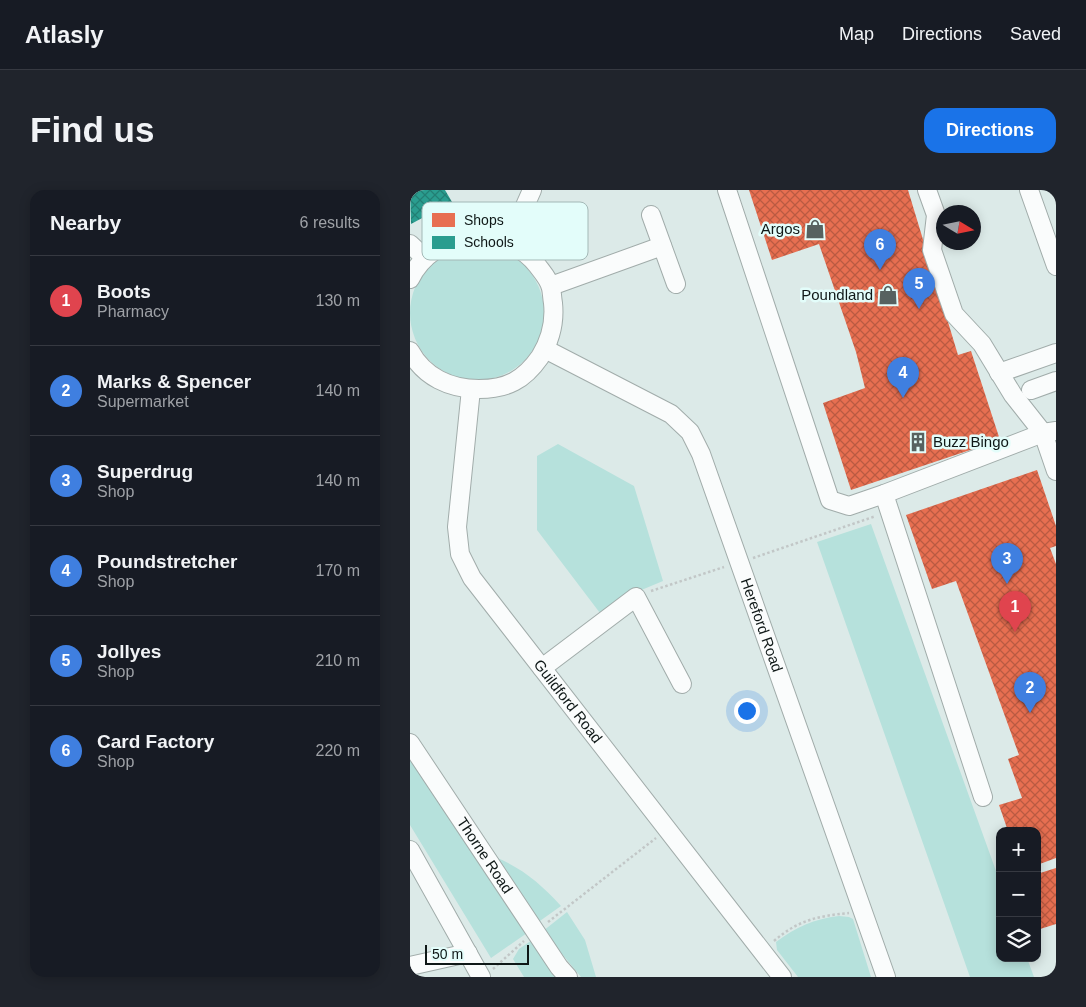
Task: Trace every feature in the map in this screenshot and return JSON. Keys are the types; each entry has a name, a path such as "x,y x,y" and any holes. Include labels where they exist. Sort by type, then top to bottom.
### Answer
{"street":[{"path":"527,202 532,190"},
{"path":"727,190 830,500 849,506 1049,432"},
{"path":"927,190 936,215 932,250 954,314 982,344 999,373 1049,432 1056,471"},
{"path":"1029,190 1056,266"},
{"path":"650,215 676,284"},
{"path":"410,244 422,254"},
{"path":"551,286 662,246"},
{"path":"410,280 425,260"},
{"path":"412,359 424,370 441,381 456,387 471,389 493,389 512,384 530,371 545,349 552,332 553,318 551,286 533,260"},
{"name":"Hereford Road","path":"545,349 671,414 690,432 701,454 740,562 886,977"},
{"path":"999,373 1056,354"},
{"path":"1031,390 1056,381"},
{"name":"Guildford Road","path":"471,389 456,527 460,554 472,578 782,977"},
{"path":"884,494 983,797"},
{"path":"542,668 636,598 682,684"},
{"name":"Thorne Road","path":"410,743 564,972"},
{"path":"410,850 468,953 486,974"},
{"path":"410,966 468,953"}],"path":[{"path":"636,598 667,585 889,511"},
{"path":"486,974 536,932 667,829"},
{"path":"762,951 785,931 802,922 820,916 862,911"}],"shaded area":[{"path":"436,260 518,260 525,265 533,276 543,300 543,326 533,350 525,361 514,369 490,379 464,379 440,369 429,361 421,350 411,326 411,300 415,287 429,265"},
{"path":"558,444 634,486 663,581 639,591 603,617 537,530 537,456"},
{"path":"871,524 996,871 996,962 1028,962 1034,977 970,977 817,542"},
{"path":"410,754 527,933 491,958 410,825"},
{"path":"495,857 531,877 561,906 537,923"},
{"path":"567,912 585,940 596,977 581,977 543,931"},
{"path":"839,916 853,919 871,977 798,977 777,950 776,942 806,924"},
{"path":"532,940 560,977 524,977 513,959 519,949"}],"building: Shops":[{"path":"749,190 908,190 958,355 971,351 1000,440 851,490 823,403 865,388 856,352 819,244 772,260"},
{"path":"1037,470 1056,526 1056,546 1050,548 1056,564 1056,858 1041,864 1041,827 1007,827 999,805 1022,798 1008,759 1019,755 956,581 932,589 906,515"},
{"path":"1056,868 1056,924 1041,929 1041,917 1041,873"}],"building: Schools":[{"path":"410,190 445,190 452,202 422,202 422,218 411,224"}],"place":[{"name":"Argos","path":"815,229"},
{"name":"Card Factory","path":"880,270"},
{"name":"Poundland","path":"888,295"},
{"name":"Jollyes","path":"919,309"},
{"name":"Poundstretcher","path":"903,398"},
{"name":"Buzz Bingo","path":"918,442"},
{"name":"Superdrug","path":"1007,584"},
{"name":"Boots","path":"1015,632"},
{"name":"Marks & Spencer","path":"1030,713"}]}
